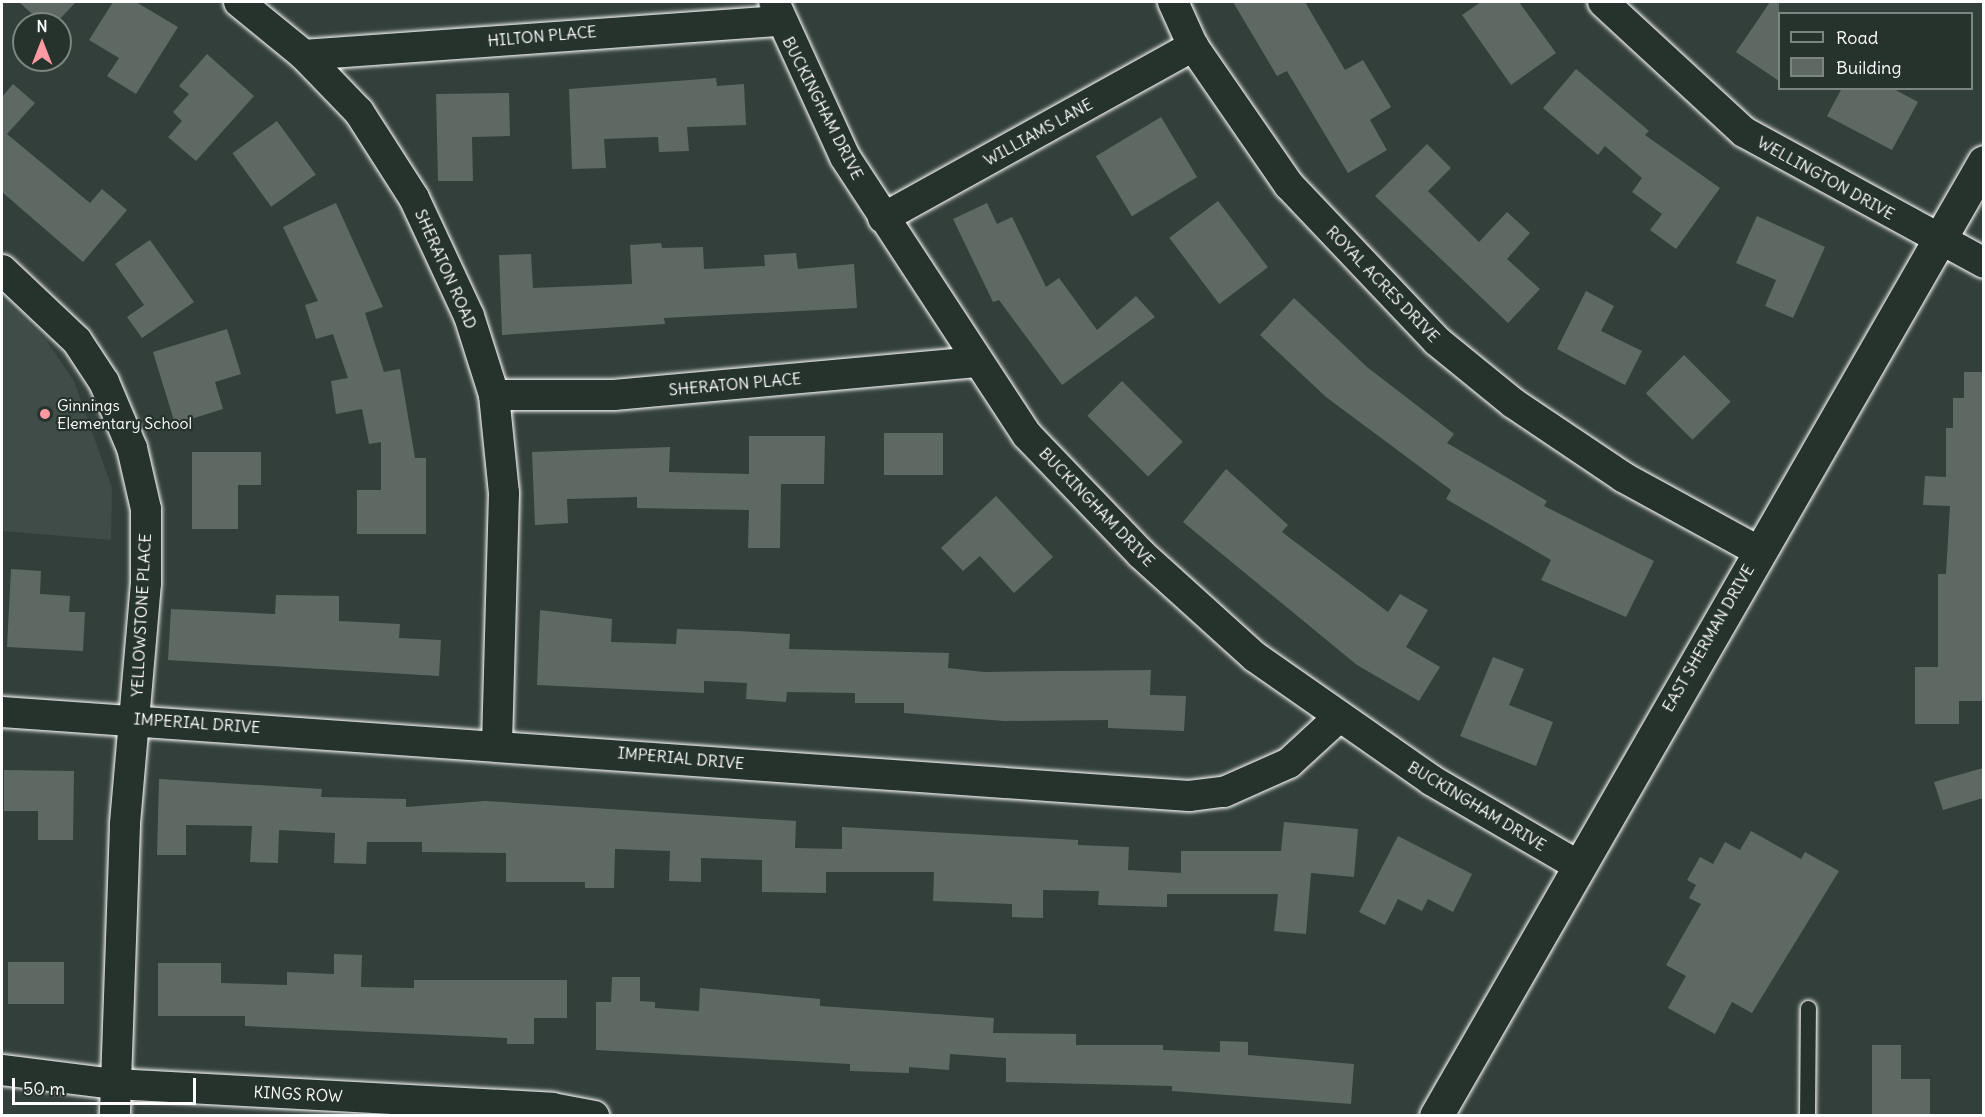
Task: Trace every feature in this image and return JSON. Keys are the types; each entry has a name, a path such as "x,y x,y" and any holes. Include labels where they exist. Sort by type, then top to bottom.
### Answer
{"main road":[{"name":"EAST SHERMAN DRIVE","path":"1436,1116 1983,162"}],"street":[{"name":"SHERATON ROAD","path":"239,2 304,54 359,111 414,198 470,316 494,395 504,493 497,747"},
{"name":"ROYAL ACRES DRIVE","path":"1173,2 1193,46 1289,185 1437,341 1513,403 1623,477 1758,551"},
{"name":"WELLINGTON DRIVE","path":"1603,2 1744,132 1983,262"},
{"name":"HILTON PLACE","path":"304,54 777,11"},
{"name":"BUCKINGHAM DRIVE","path":"777,11 845,157 976,362 1028,435 1141,554 1255,657 1338,718 1431,780 1579,866"},
{"name":"WILLIAMS LANE","path":"883,218 1193,46"},
{"name":"YELLOWSTONE PLACE","path":"2,270 77,341 104,382 132,448 146,509 135,718 125,825 115,1116"},
{"name":"SHERATON PLACE","path":"494,395 614,395 976,362"},
{"name":"IMPERIAL DRIVE","path":"2,712 135,718 497,747 1189,796 1224,792 1289,763 1338,718"},
{"name":"KINGS ROW","path":"2,1070 115,1084 552,1108 594,1116"}],"lane":[{"path":"1807,1116 1808,1008"}],"shaded area":[{"name":"Ginnings Elementary School","path":"2,298 46,340 74,381 112,488 111,540 2,531"}],"building":[{"path":"19,2 76,2 66,12 30,12"},
{"path":"113,2 136,2 178,27 136,94 107,76 119,58 89,40"},
{"path":"1233,2 1305,2 1345,70 1363,60 1391,107 1370,120 1387,150 1348,173 1287,71 1277,76"},
{"path":"1481,2 1519,2 1556,53 1511,85 1462,15"},
{"path":"1770,2 1779,2 1778,80 1736,52"},
{"path":"207,54 254,96 196,161 168,137 182,121 173,112 189,94 179,86"},
{"path":"1576,69 1649,131 1645,135 1720,188 1676,249 1650,230 1662,214 1632,192 1642,178 1605,146 1598,155 1543,108"},
{"path":"716,78 717,86 744,84 746,125 687,127 689,151 659,152 658,137 604,139 606,168 572,169 569,89"},
{"path":"13,84 35,103 7,134 90,203 102,189 127,210 83,262 2,192 2,97"},
{"path":"1841,90 1896,90 1918,102 1892,150 1827,116"},
{"path":"509,93 510,136 472,137 473,181 438,181 436,94"},
{"path":"1161,117 1197,177 1132,216 1096,156"},
{"path":"277,121 316,174 271,207 233,153"},
{"path":"1427,144 1451,168 1428,191 1479,242 1507,212 1530,233 1507,259 1540,289 1508,323 1375,196"},
{"path":"1218,201 1268,267 1219,304 1169,238"},
{"path":"336,203 383,307 365,313 384,372 400,369 415,458 426,458 426,534 357,534 357,490 381,490 381,442 369,444 362,409 336,414 331,381 348,378 333,334 316,339 305,305 318,301 283,227"},
{"path":"987,203 997,224 1012,217 1046,287 1059,278 1097,330 1136,296 1155,317 1062,385 999,300 993,302 953,219"},
{"path":"1757,216 1825,247 1793,318 1765,306 1776,280 1736,263"},
{"path":"150,240 194,302 142,338 127,317 144,305 115,264"},
{"path":"661,243 662,248 703,247 704,269 765,266 764,255 796,253 798,269 854,264 857,308 664,318 665,324 502,335 499,255 531,254 533,288 632,284 630,245"},
{"path":"1586,291 1614,306 1601,331 1642,351 1625,385 1557,349"},
{"path":"1294,298 1367,367 1454,434 1447,443 1547,501 1544,506 1654,561 1626,617 1541,580 1551,560 1446,499 1451,490 1326,397 1260,335"},
{"path":"227,329 241,374 215,382 223,409 175,424 153,352"},
{"path":"1684,355 1731,402 1692,440 1646,393"},
{"path":"1964,372 1983,372 1983,701 1959,701 1959,724 1915,724 1915,667 1938,667 1938,574 1946,574 1950,506 1923,505 1925,476 1946,477 1946,428 1953,428 1953,398 1964,398"},
{"path":"1122,381 1183,442 1148,476 1087,416"},
{"path":"884,433 943,433 943,475 884,475"},
{"path":"749,436 825,436 824,484 781,484 780,548 748,548 749,510 637,508 637,497 567,499 568,523 535,525 532,452 670,447 669,472 749,474"},
{"path":"192,452 261,452 261,485 238,485 238,529 192,529"},
{"path":"1226,469 1288,525 1282,532 1388,612 1400,594 1428,610 1406,647 1440,667 1419,701 1357,665 1183,522"},
{"path":"996,496 1053,557 1014,593 980,556 963,571 941,548"},
{"path":"11,569 41,571 40,594 70,596 69,612 85,612 83,651 7,647"},
{"path":"276,595 339,596 339,621 400,624 399,638 441,640 439,676 168,660 171,609 275,614"},
{"path":"540,610 612,619 611,642 676,644 677,629 737,631 790,634 789,649 949,653 948,668 984,672 1151,670 1150,695 1186,696 1184,731 1108,728 1108,720 1004,721 904,713 904,703 855,703 855,693 787,692 786,702 746,699 747,683 704,681 704,693 537,685"},
{"path":"1493,657 1524,669 1509,705 1553,722 1536,766 1460,736"},
{"path":"1983,768 1983,798 1943,810 1934,782"},
{"path":"4,770 74,771 73,840 38,840 38,811 4,811"},
{"path":"159,779 322,789 321,797 406,799 406,807 485,801 796,821 795,848 842,849 842,827 1078,840 1078,845 1129,847 1128,870 1181,873 1181,851 1281,851 1284,822 1358,829 1354,877 1311,873 1306,934 1274,931 1278,894 1167,894 1167,907 1098,905 1099,891 1043,890 1043,918 1012,917 1012,904 933,901 934,872 826,872 826,893 762,892 762,860 701,858 701,882 669,881 670,851 615,849 614,888 585,888 585,882 506,882 506,853 422,852 422,842 367,842 366,864 334,863 335,833 279,830 278,863 250,862 252,826 186,825 186,855 157,855"},
{"path":"1751,831 1801,859 1805,852 1839,871 1752,1013 1732,1002 1715,1034 1668,1008 1686,976 1666,965 1701,904 1689,898 1696,885 1687,880 1700,857 1713,864 1725,842 1740,850"},
{"path":"1398,836 1472,874 1453,912 1428,899 1422,911 1398,899 1385,925 1359,912"},
{"path":"334,954 362,955 361,987 414,988 414,980 567,980 567,1018 534,1018 534,1044 507,1044 507,1038 245,1026 245,1016 158,1016 158,963 221,963 221,983 287,985 287,972 334,974"},
{"path":"8,962 64,962 64,1004 8,1004"},
{"path":"612,977 640,977 640,1001 655,1002 655,1008 699,1011 700,988 820,999 820,1006 994,1018 993,1033 1076,1034 1076,1045 1163,1045 1163,1050 1220,1052 1220,1041 1248,1042 1248,1055 1354,1064 1351,1104 1172,1091 1172,1086 1006,1082 1006,1058 950,1054 949,1070 909,1067 909,1073 850,1071 850,1064 596,1050 596,1002 611,1002"},
{"path":"1872,1045 1901,1045 1901,1079 1930,1079 1930,1116 1872,1116"}],"place":[{"name":"Ginnings Elementary School","path":"45,414"}]}
